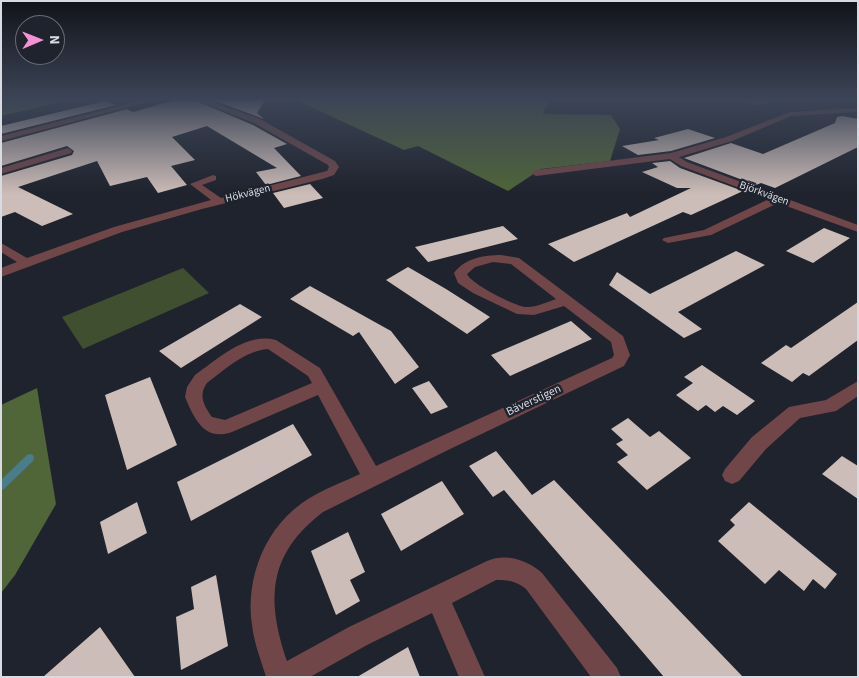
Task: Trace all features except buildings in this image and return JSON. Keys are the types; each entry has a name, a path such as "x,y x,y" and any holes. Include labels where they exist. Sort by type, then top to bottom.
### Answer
{"street":[{"path":"1,139 29,132"},
{"name":"Hökvägen","path":"1,273 25,262 145,220 331,173 334,168 332,163 279,132"},
{"path":"536,173 672,156 747,132"},
{"path":"1,171 68,151"},
{"name":"Björkvägen","path":"672,156 684,164 858,228"},
{"path":"213,178 195,184 218,201"},
{"path":"668,240 707,234 778,198"},
{"path":"1,246 25,262"},
{"name":"Bäverstigen","path":"279,677 264,625 262,600 265,578 274,550 286,531 300,517 316,506 372,478 618,362 622,355 618,340 568,300 520,264 507,258 494,258 478,262 460,273 463,280 478,290 522,311 534,311 568,300"},
{"path":"322,386 226,427 215,426 206,422 201,416 193,397 195,387 205,376 239,352 252,345 271,344 305,364 314,372 322,386 372,478"},
{"path":"732,475 759,443 795,412 830,406 858,386"},
{"path":"284,677 495,568 513,568 525,572 608,677"},
{"path":"437,597 472,677"}],"green space":[{"path":"364,132 619,132 610,161 541,169 508,191 418,146 404,150"},
{"path":"183,268 209,293 83,349 62,317"},
{"path":"37,388 56,504 15,575 1,593 1,405"}],"waterway":[{"path":"1,486 30,458"}]}
